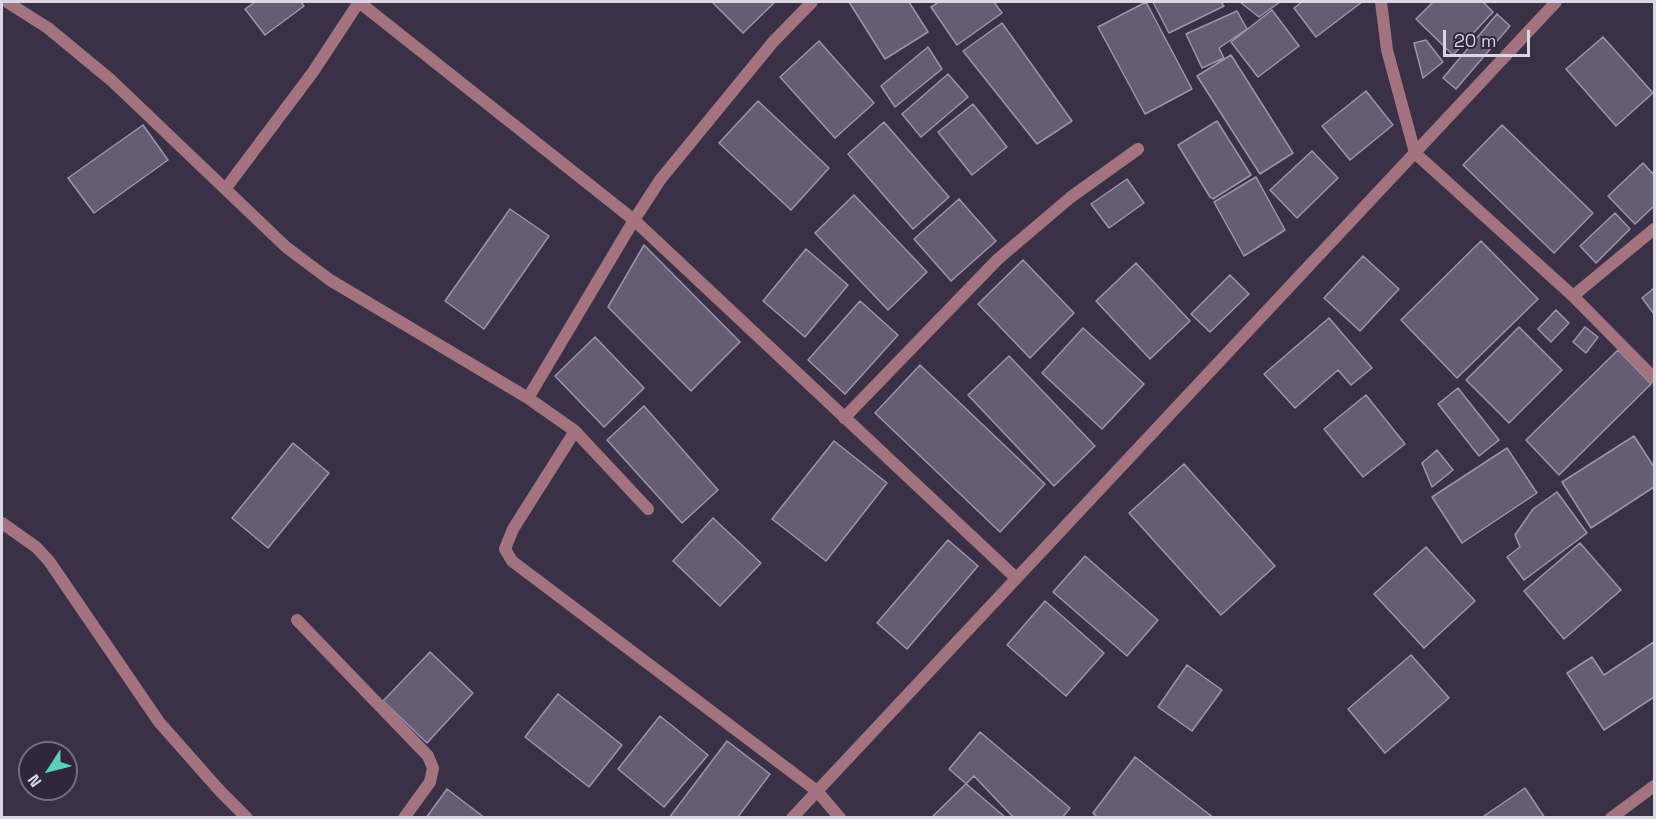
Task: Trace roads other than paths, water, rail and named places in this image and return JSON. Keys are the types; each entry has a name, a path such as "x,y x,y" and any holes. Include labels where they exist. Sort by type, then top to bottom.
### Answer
{"street":[{"path":"7,2 48,28 84,56 226,188 263,227 330,280 528,398 575,431 648,509"},
{"path":"226,188 313,72 359,2 634,220 1016,578"},
{"path":"528,398 660,180 773,42 812,2"},
{"path":"1381,2 1387,50 1415,153 1573,296 1654,378"},
{"path":"792,818 1556,2"},
{"path":"844,418 998,259 1071,197 1138,149"},
{"path":"1573,296 1654,229"},
{"path":"575,431 513,529 505,549 512,561 817,791 840,818"},
{"path":"2,523 23,536 49,561 159,722 219,791 247,818"},
{"path":"297,620 428,756 434,768 430,782 405,818"},
{"path":"1611,818 1654,786"}]}
